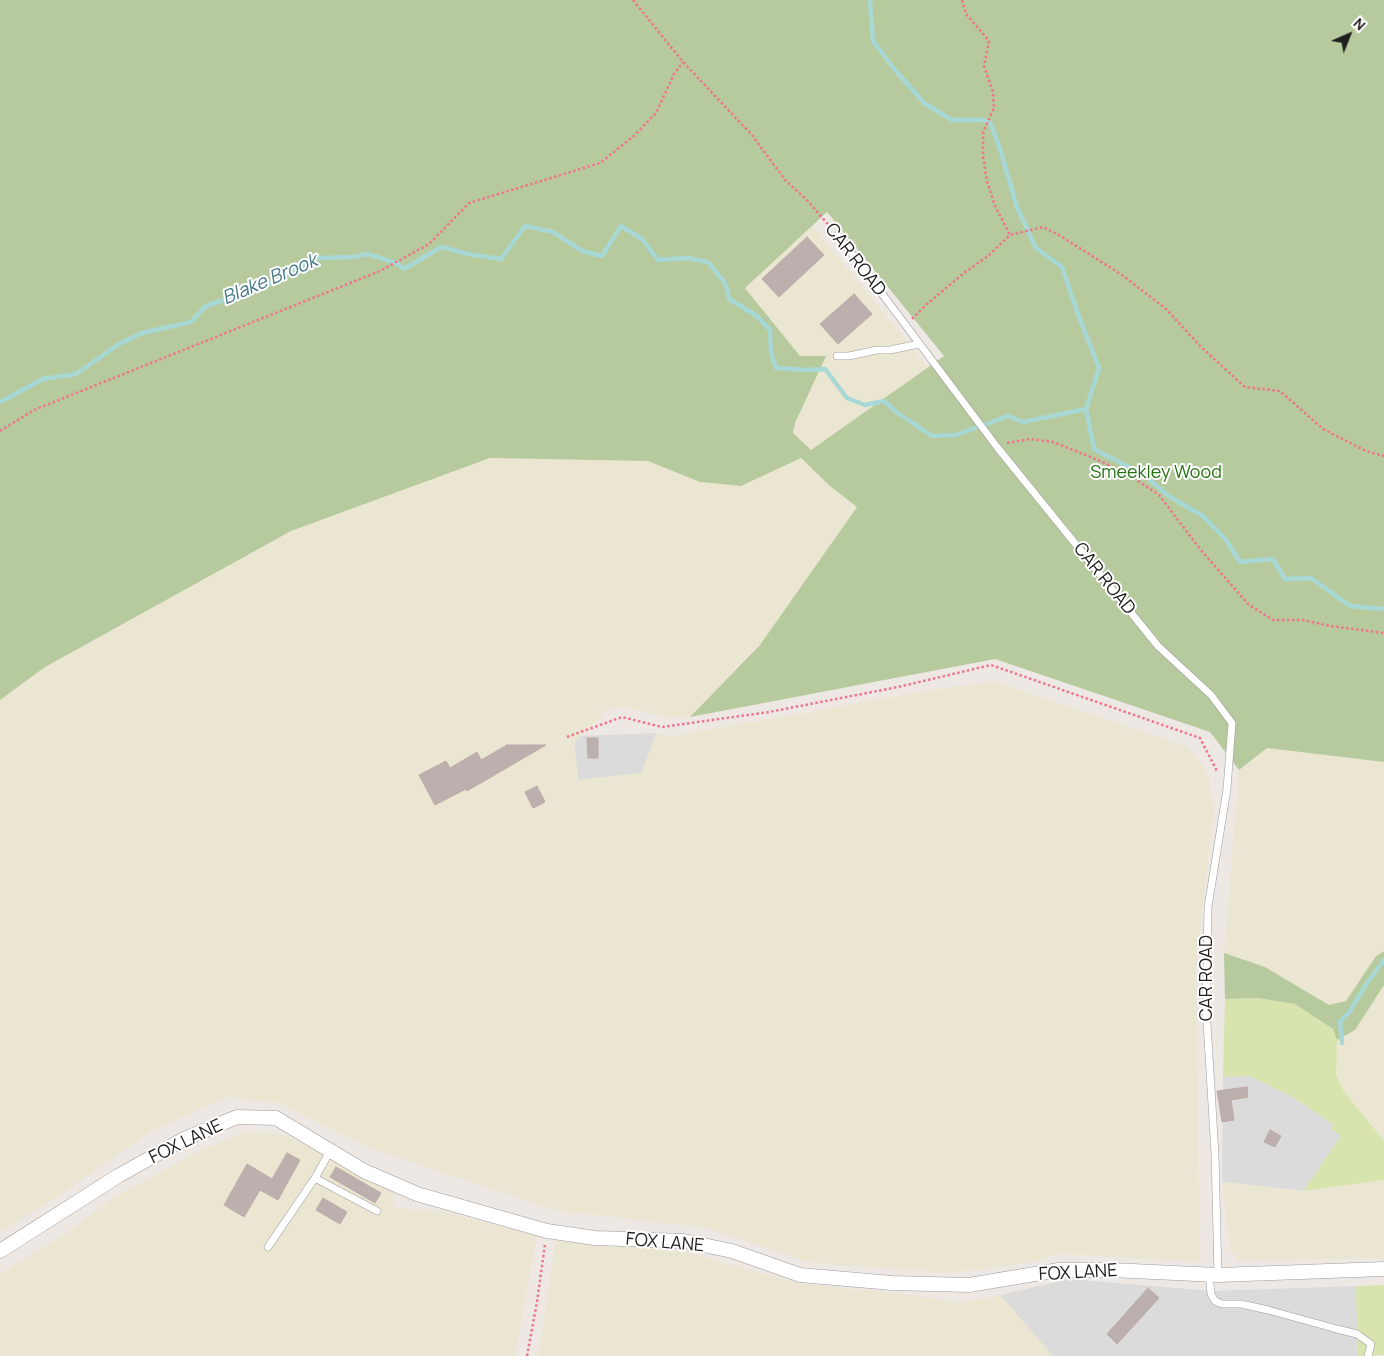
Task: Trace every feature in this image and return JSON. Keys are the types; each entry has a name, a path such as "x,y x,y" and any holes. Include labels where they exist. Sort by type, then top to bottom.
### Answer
{"street":[{"name":"FOX LANE","path":"0,1251 118,1176 184,1138 237,1117 276,1118 364,1171 417,1194 547,1231 595,1238 684,1241 732,1251 800,1275 892,1283 969,1285 1059,1270 1214,1274 1384,1269"}],"lane":[{"name":"CAR ROAD","path":"838,235 997,447 1158,646 1212,695 1232,723 1227,788 1208,907 1206,996 1215,1154 1214,1274 1211,1294 1215,1301 1222,1304 1241,1304 1358,1334 1371,1344 1368,1356"},
{"path":"837,356 890,350 919,344"},
{"path":"268,1247 315,1178 330,1151"},
{"path":"315,1178 377,1211"}],"path":[{"name":"CAR ROAD","path":"633,0 683,62 752,134 786,181 807,200 838,235"},
{"path":"962,0 966,14 989,41 984,66 993,92 994,108 983,132 983,156 994,206 1010,235"},
{"path":"0,430 34,410 380,271 429,244 469,203 600,163 635,135 656,113 674,74 683,62"},
{"path":"905,325 964,273 988,256 1010,235 1043,227 1122,275 1165,308 1201,348 1246,387 1280,391 1323,428 1366,451 1384,456"},
{"path":"997,447 1010,442 1030,439 1053,442 1128,474 1159,495 1200,549 1248,606 1273,620 1303,620 1330,626 1384,633"},
{"path":"567,737 622,717 662,727 769,712 898,687 991,665 1200,738 1227,788"},
{"path":"527,1356 547,1231"}],"shaded area":[{"path":"812,225 928,367 811,450 793,434 800,356 745,288"},
{"path":"490,458 648,461 700,482 741,486 801,458 830,486 858,507 760,645 690,717 666,717 620,706 607,710 574,743 578,780 642,773 656,733 672,736 919,692 993,681 1188,747 1207,772 1214,807 1196,967 1200,1262 1060,1254 1028,1263 949,1273 810,1263 707,1228 557,1211 370,1148 281,1104 227,1097 154,1130 0,1233 0,700 45,667 291,531"},
{"path":"656,733 642,773 578,780 574,743 581,736"},
{"path":"1267,748 1384,762 1384,951 1376,956 1346,1001 1329,1005 1265,967 1224,953 1239,770"},
{"path":"1384,985 1384,1141 1344,1092 1335,1075 1337,1040 1355,1030"},
{"path":"1250,1076 1290,1096 1334,1125 1341,1136 1303,1191 1222,1182 1223,1077"},
{"path":"245,1132 285,1135 394,1189 393,1207 449,1213 537,1236 515,1356 0,1356 0,1274 65,1234 110,1200 197,1152"},
{"path":"1384,1180 1384,1258 1240,1261 1230,1251 1222,1182 1303,1191"},
{"path":"556,1241 682,1251 801,1284 905,1294 959,1303 1000,1295 1053,1356 538,1356"},
{"path":"1069,1279 1212,1291 1356,1286 1358,1356 1053,1356 1000,1295"}],"green space":[{"name":"Smeekley Wood","path":"0,0 1384,0 1384,762 1267,748 1239,770 1210,732 995,659 690,717 760,645 857,507 830,486 801,458 741,486 700,482 648,461 490,458 291,531 45,667 0,700","holes":["827,212 944,356 811,450 793,433 795,423 826,356 800,356 745,288"]},
{"path":"1384,951 1384,985 1355,1030 1337,1040 1333,1029 1295,1004 1258,998 1225,999 1224,953 1265,967 1329,1005 1346,1001 1376,956"},
{"path":"1258,998 1295,1004 1333,1029 1337,1040 1336,1075 1344,1092 1384,1141 1384,1180 1303,1191 1341,1136 1331,1129 1334,1125 1291,1096 1250,1076 1223,1077 1225,999"},
{"path":"1384,1285 1384,1355 1358,1356 1356,1286"}],"building":[{"path":"807,237 824,255 779,297 762,279"},
{"path":"854,294 872,314 838,344 820,324"},
{"path":"587,738 598,738 598,758 588,758"},
{"path":"507,745 546,745 467,791 466,789 435,805 419,775 446,761 450,768 477,752 481,760"},
{"path":"537,786 545,802 533,808 525,792"},
{"path":"1247,1087 1248,1097 1231,1100 1234,1120 1222,1122 1217,1091"},
{"path":"1270,1130 1281,1136 1275,1147 1264,1142"},
{"path":"287,1153 300,1160 278,1200 260,1190 244,1217 224,1205 247,1164 272,1179"},
{"path":"336,1167 381,1193 375,1203 330,1177"},
{"path":"323,1198 347,1212 340,1224 316,1210"},
{"path":"1148,1288 1159,1298 1117,1344 1107,1334"}],"waterway":[{"path":"870,0 873,41 924,103 952,120 984,120 991,124 1017,207 1036,248 1062,267 1099,368 1086,409 1094,449 1144,475 1170,497 1203,516 1226,540 1240,562 1273,559 1285,579 1311,578 1350,606 1384,609"},
{"name":"Blake Brook","path":"0,402 43,379 76,374 119,344 142,333 191,322 206,306 273,283 318,258 354,257 368,254 396,263 404,269 441,247 468,254 501,259 525,226 553,232 582,251 602,256 621,226 642,239 658,260 687,258 708,262 725,283 729,299 757,316 770,330 771,353 776,368 825,369 847,398 865,405 884,401 895,411 932,436 956,435 975,428"},
{"name":"Blake Brook","path":"984,425 1008,416 1023,422 1086,409"},
{"path":"1342,1043 1340,1022 1350,1011 1384,960"}]}
